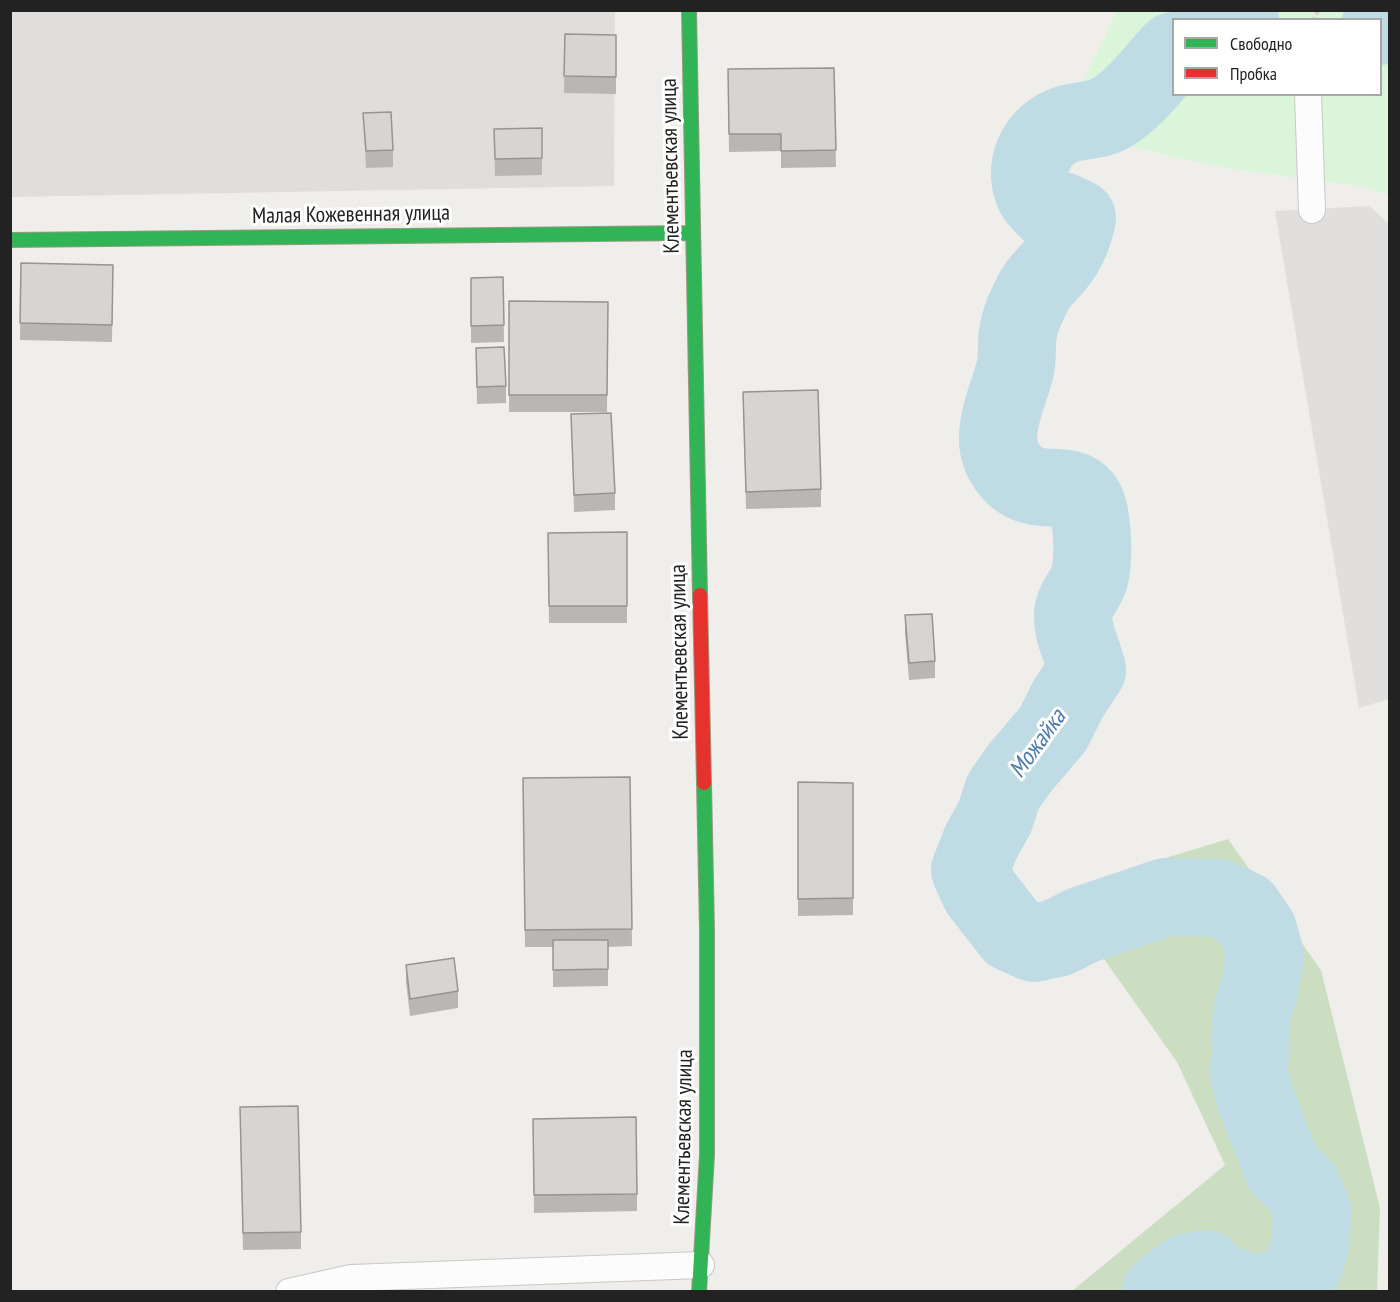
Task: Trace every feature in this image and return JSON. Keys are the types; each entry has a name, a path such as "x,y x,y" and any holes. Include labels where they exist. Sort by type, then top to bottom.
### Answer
{"main road":[{"name":"Клементьевская улица","path":"689,10 707,930 707,1155 699,1292"},
{"name":"Малая Кожевенная улица","path":"10,240 693,233"}],"lane":[{"path":"1309,98 1312,210"},
{"path":"289,1292 351,1278 701,1265"}],"shaded area":[{"path":"10,11 615,11 614,186 11,197"},
{"path":"1370,206 1389,224 1389,699 1359,708 1275,211"}],"green space":[{"path":"1117,11 1389,11 1389,195 1359,186 1225,168 1060,131"},
{"path":"1228,839 1321,970 1380,1208 1377,1291 1072,1291 1225,1165 1177,1062 1104,959 1136,867"}],"building":[{"path":"565,34 616,35 616,77 564,76"},
{"path":"834,68 836,150 781,151 781,134 729,134 728,69"},
{"path":"391,112 393,150 366,151 363,113"},
{"path":"542,128 542,158 495,159 494,129"},
{"path":"21,263 113,265 112,325 20,323"},
{"path":"503,277 504,325 471,326 471,278"},
{"path":"509,301 608,302 607,395 509,395"},
{"path":"504,347 506,386 477,387 476,348"},
{"path":"818,390 821,489 746,492 743,392"},
{"path":"611,413 615,493 574,495 571,414"},
{"path":"627,532 627,606 549,606 548,533"},
{"path":"932,614 935,661 909,663 905,615"},
{"path":"630,777 632,929 525,930 523,778"},
{"path":"798,782 853,783 853,898 798,899"},
{"path":"553,940 608,940 608,969 553,970"},
{"path":"454,958 458,991 410,999 406,965"},
{"path":"298,1106 301,1232 243,1233 240,1107"},
{"path":"636,1117 637,1194 534,1195 533,1119"}],"waterway":[{"name":"Можайка","path":"1382,23 1388,10"},
{"name":"Можайка","path":"1223,18 1237,15 1239,18"},
{"name":"Можайка","path":"1172,53 1137,92 1111,113 1099,118 1068,124 1053,131 1038,146 1031,164 1031,185 1039,201 1047,209 1062,211 1077,218 1071,240 1056,264 1036,288 1022,317 1017,338 1016,365 1000,419 998,444 1003,460 1019,479 1035,486 1069,489 1080,495 1088,508 1092,564 1088,581 1075,605 1073,614 1076,635 1087,670 1068,699 1053,729 1003,792 995,817 981,842 970,870 980,892 1012,933 1034,943 1057,938 1083,925 1166,897 1219,898 1244,910 1258,930 1265,955 1260,986 1252,1012 1249,1074 1255,1098 1283,1169 1302,1187 1312,1210 1311,1240 1305,1263 1293,1284 1264,1292"},
{"name":"Можайка","path":"1161,1292 1186,1273 1205,1269 1218,1282 1249,1292"}],"traffic: fast":[{"path":"689,10 700,595"},
{"path":"10,240 693,233"},
{"path":"699,1292 707,1155 707,930 704,783"}],"traffic: jam":[{"path":"700,595 704,783"}]}
